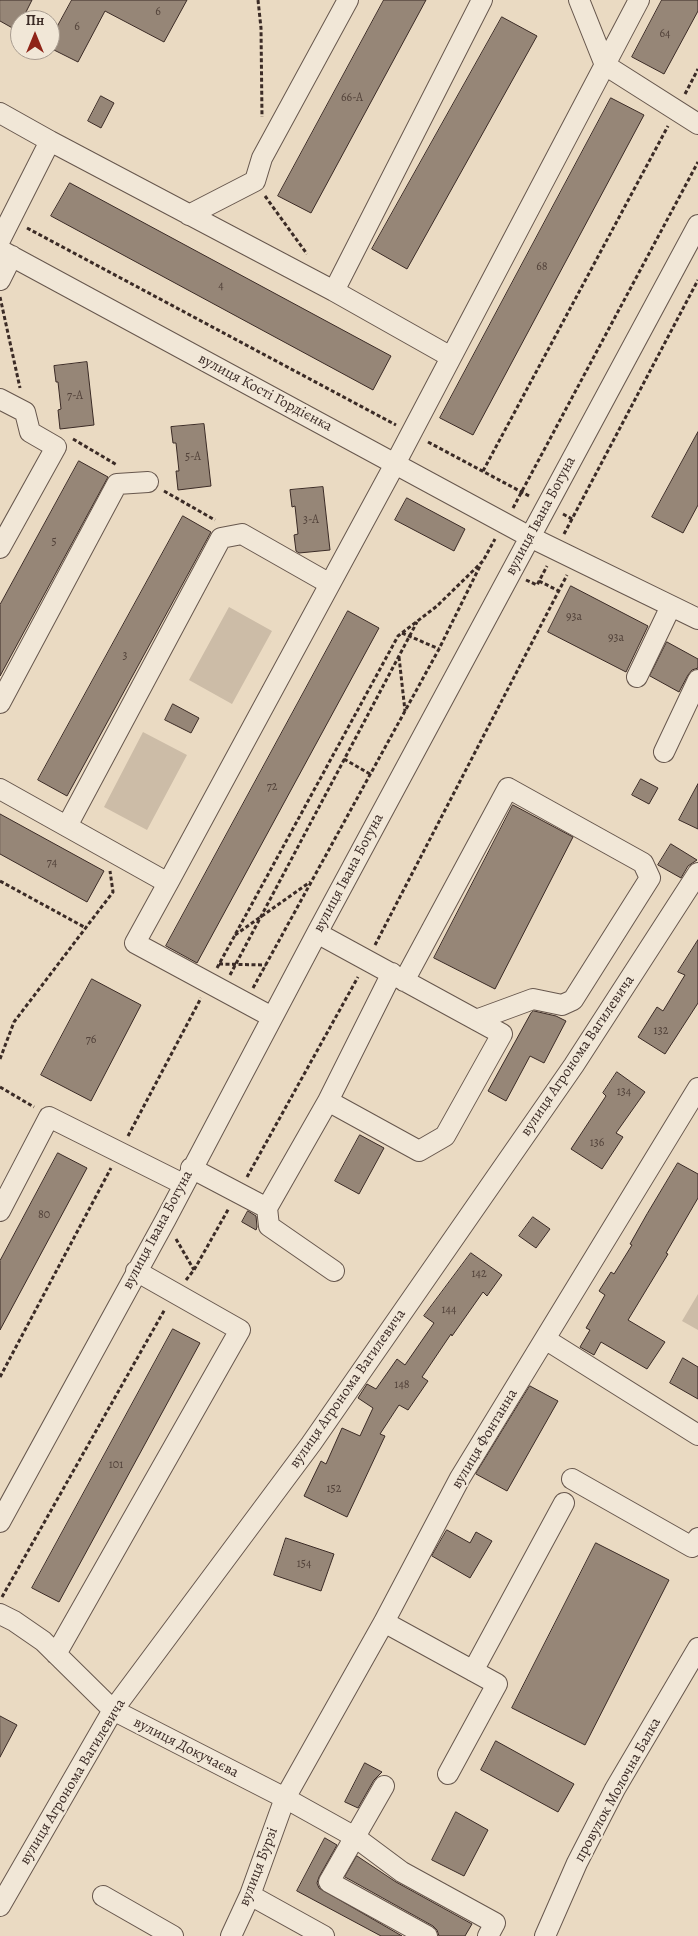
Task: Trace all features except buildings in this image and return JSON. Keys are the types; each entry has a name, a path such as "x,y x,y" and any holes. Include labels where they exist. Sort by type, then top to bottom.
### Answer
{"street":[{"path":"189,215 255,181 262,158 348,0"},
{"path":"334,292 482,0"},
{"path":"579,0 605,65 698,124"},
{"path":"272,1017 244,1004 135,944 395,464 639,0"},
{"path":"0,113 452,357"},
{"path":"0,240 50,141"},
{"name":"вулиця Івана Богуна","path":"0,1522 698,225"},
{"path":"0,280 6,253"},
{"name":"вулиця Кості Гордієнка","path":"6,253 530,537 698,619"},
{"path":"0,399 25,412 30,432 56,447 0,548"},
{"path":"0,703 117,484 148,482"},
{"path":"67,826 221,538 242,534 330,584"},
{"path":"637,677 671,606"},
{"path":"664,752 698,680"},
{"path":"334,1271 269,1226 267,1208 508,788 643,863 650,878 573,1000 562,1005 533,999 476,1020"},
{"path":"0,789 168,883"},
{"name":"вулиця Агронома Вагилевича","path":"0,1906 113,1710 316,1436 574,1065 698,873"},
{"path":"317,933 502,1034 445,1136 419,1151 328,1101"},
{"name":"вулиця Фонтанна","path":"285,1798 384,1622 460,1478 698,1088"},
{"path":"2,1205 49,1117 119,1152 238,1192 267,1208"},
{"path":"56,1654 240,1330 136,1271"},
{"path":"546,1339 698,1435"},
{"path":"572,1479 692,1547 698,1538"},
{"path":"473,1671 564,1503"},
{"name":"вулиця Докучаєва","path":"0,1614 30,1631 113,1710 355,1836 402,1872 494,1923 488,1936"},
{"path":"384,1622 497,1684 448,1774"},
{"name":"провулок Молочна Балка","path":"545,1936 577,1863 615,1789 698,1648"},
{"path":"384,1786 329,1882 427,1936"},
{"name":"вулиця Бурзі","path":"231,1936 250,1895 285,1798"},
{"path":"250,1895 324,1936"},
{"path":"104,1896 173,1936"}],"path":[{"path":"258,0 261,28 262,118"},
{"path":"483,471 698,69"},
{"path":"522,492 698,162"},
{"path":"255,181 311,260"},
{"path":"10,219 572,519 698,280"},
{"path":"0,297 25,412"},
{"path":"244,1004 439,649 493,543"},
{"path":"0,1600 174,1293 194,1270 367,960 574,560"},
{"path":"215,987 219,964 394,645 402,633 437,606 483,561"},
{"path":"539,581 559,591"},
{"path":"0,1377 119,1152 215,987 236,964 418,620"},
{"path":"402,633 439,649"},
{"path":"399,657 405,711"},
{"path":"344,759 370,774"},
{"path":"0,1059 14,1022 113,892 106,848"},
{"path":"0,881 86,928"},
{"path":"235,935 312,881"},
{"path":"219,964 266,965"},
{"path":"0,1087 49,1117"},
{"path":"175,1237 194,1270"}],"shaded area":[{"path":"229,607 272,631 232,704 189,680"},
{"path":"143,732 187,755 147,830 104,807"},
{"path":"698,1294 698,1330 682,1321"}]}
